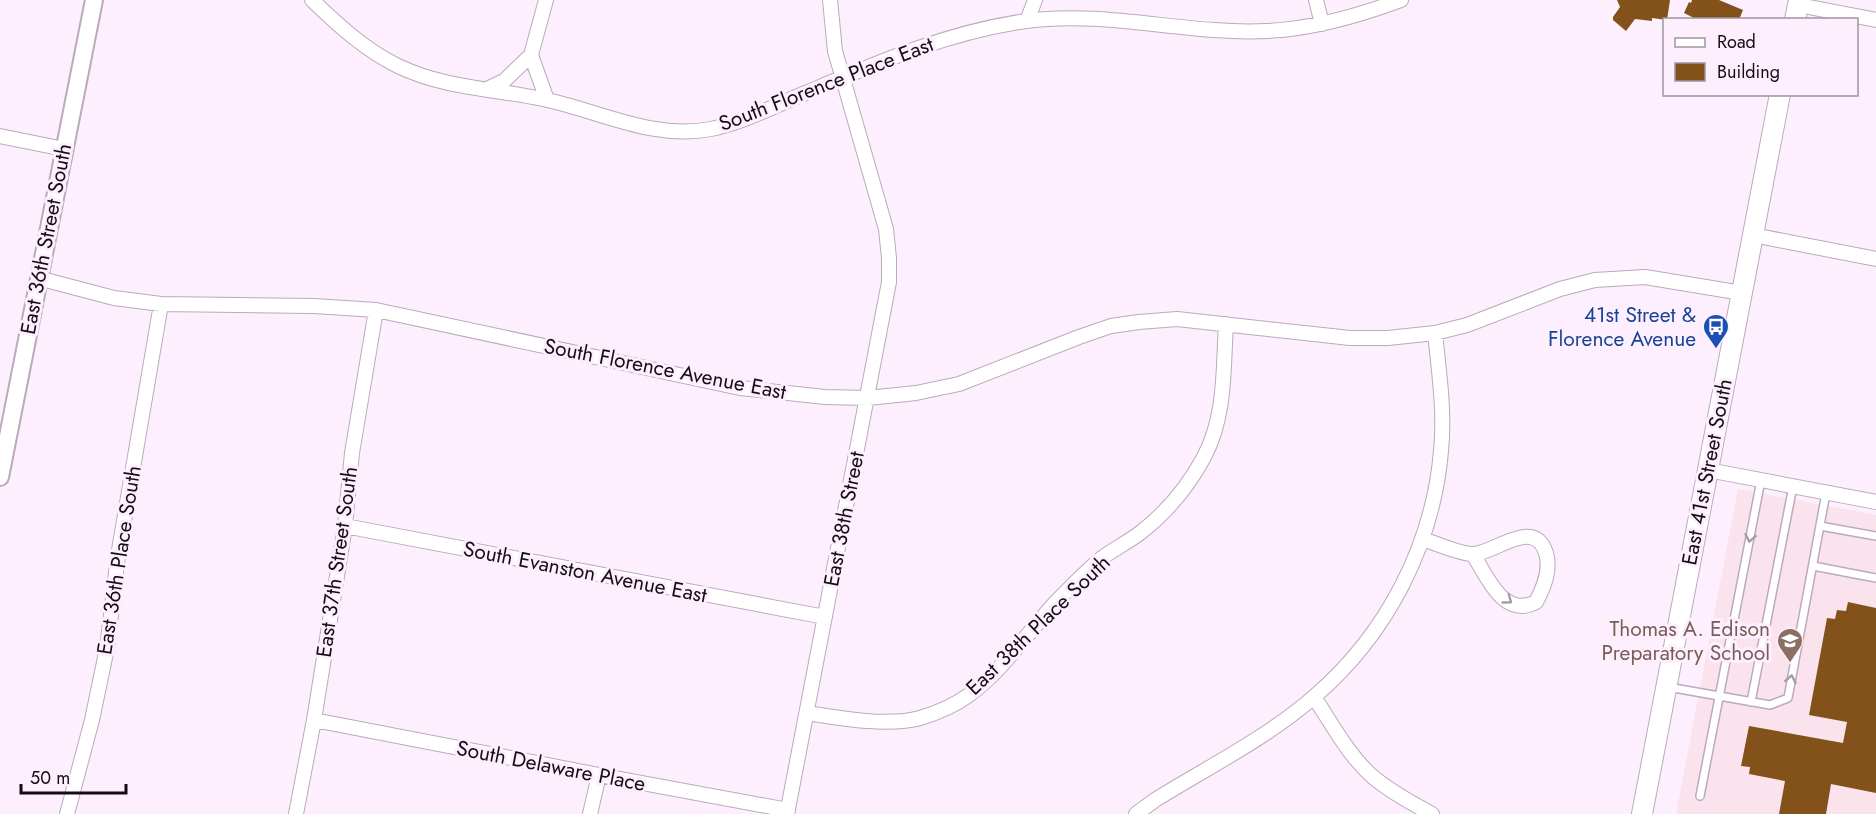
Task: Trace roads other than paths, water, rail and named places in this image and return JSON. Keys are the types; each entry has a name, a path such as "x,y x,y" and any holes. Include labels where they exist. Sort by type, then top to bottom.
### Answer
{"main road":[{"name":"East 41st Street South","path":"1641,814 1780,96"}],"street":[{"name":"East 36th Street South","path":"0,477 94,0"},
{"name":"South Florence Place East","path":"312,0 372,51 422,76 547,100 629,125 671,132 712,129 752,116 892,56 932,43 1027,21 1111,19 1220,30 1266,32 1322,24 1401,0"},
{"path":"489,88 504,81 531,55 546,0"},
{"name":"East 38th Street","path":"788,812 889,282 885,224 835,51 830,0"},
{"path":"1027,21 1035,0"},
{"path":"1316,0 1322,24"},
{"path":"1797,8 1876,20"},
{"path":"531,55 547,100"},
{"path":"0,136 64,149"},
{"path":"1752,235 1876,259"},
{"name":"South Florence Avenue East","path":"38,278 114,298 161,304 314,306 376,310 740,388 825,397 868,398 916,393 959,384 1079,337 1111,326 1139,322 1177,319 1350,338 1388,338 1435,333 1467,325 1560,289 1594,280 1645,277 1742,293"},
{"name":"East 36th Place South","path":"67,814 92,720 106,648 118,556 161,304"},
{"name":"East 37th Street South","path":"296,814 315,720 345,526 352,453 376,310"},
{"name":"East 38th Place South","path":"807,713 854,720 918,719 941,711 969,695 978,687 1057,602 1102,559 1140,533 1168,509 1188,485 1205,455 1216,426 1223,397 1226,324"},
{"path":"1136,814 1274,726 1314,697 1357,653 1401,589 1423,540 1436,490 1441,451 1441,384 1435,333"},
{"path":"1707,471 1876,502"},
{"name":"South Evanston Avenue East","path":"345,526 825,617"},
{"path":"1423,540 1473,554 1521,537 1530,537 1540,542 1548,561 1547,575 1536,602 1528,607 1517,607 1508,603 1500,596 1473,554"},
{"path":"1314,697 1357,760 1372,776 1406,801 1432,814"},
{"name":"South Delaware Place","path":"315,720 788,812"},
{"path":"590,814 599,775"}],"lane":[{"path":"1700,796 1761,480"},
{"path":"1750,702 1793,486"},
{"path":"1666,686 1770,705 1788,698 1826,493"},
{"path":"1820,526 1876,536"},
{"path":"1813,566 1876,578"}],"place":[{"name":"41st Street & Florence Avenue","path":"1716,350"},
{"name":"Thomas A. Edison Preparatory School","path":"1790,664"}]}
